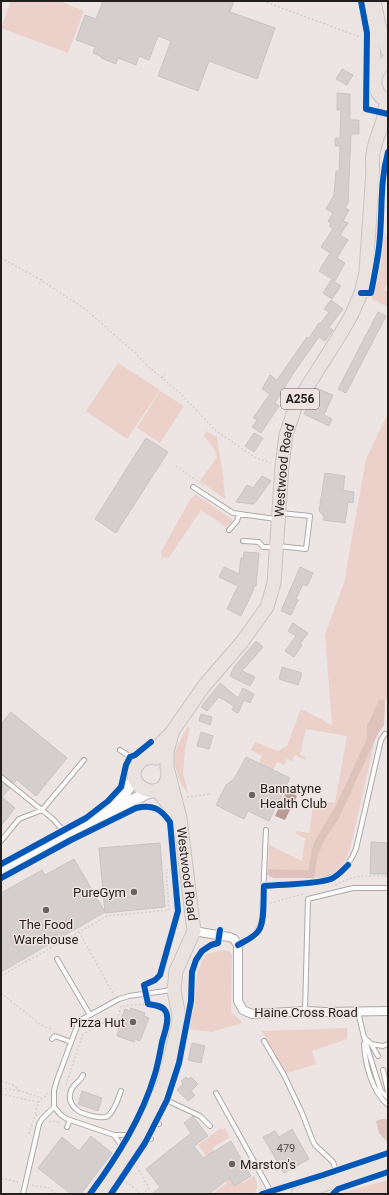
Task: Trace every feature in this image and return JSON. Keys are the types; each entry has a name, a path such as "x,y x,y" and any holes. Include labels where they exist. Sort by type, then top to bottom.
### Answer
{"main road":[{"name":"A256","path":"367,1 366,6 374,55 375,84 381,97 387,101 371,160 373,170"},
{"path":"374,1 379,26 388,51"},
{"path":"375,77 381,66 388,61"},
{"name":"A256","path":"373,170 378,162 388,133"},
{"name":"Westwood Road","path":"180,818 154,791 141,787 135,778 134,772 157,746 172,732 204,686 253,628 267,607 274,583 282,466 286,435 295,408 368,291 366,272 373,170"},
{"name":"Westwood Road","path":"99,1194 133,1156 143,1137 168,1073 179,1017 174,990 176,971 194,931 180,818 168,770 167,752 172,732"},
{"path":"144,760 159,759 168,770"},
{"name":"Westwood Road","path":"154,791 166,783 168,770"},
{"path":"298,1194 388,1162"}],"street":[{"path":"106,814 125,793 135,778"},
{"path":"1,872 106,814 154,791"},
{"path":"194,931 229,937 234,939 238,945"},
{"name":"Haine Cross Road","path":"238,945 238,1001 243,1010 252,1014 305,1011 388,1011"}],"lane":[{"path":"193,487 233,513 279,516 310,516 306,549 263,547 259,542 243,541"},
{"path":"229,530 238,521 239,514"},
{"path":"264,886 317,882 331,878 342,872 352,860 356,849 381,740 384,734"},
{"path":"120,750 144,760"},
{"path":"1,841 19,819 42,810 84,760"},
{"path":"1,777 42,810 68,836"},
{"path":"238,945 251,938 260,930 262,920 266,830"},
{"path":"305,1011 308,899 353,888 388,888"},
{"path":"57,959 90,1015"},
{"path":"143,1137 114,1135 61,1116 54,1107 54,1090 79,1021 120,999 129,996 174,990"},
{"path":"358,1012 364,1037 382,1091 388,1098"},
{"path":"52,1038 55,1036 71,1042"},
{"path":"364,1037 371,1044 378,1056"},
{"path":"364,1037 365,1056 372,1079 378,1095 388,1105"},
{"path":"264,1042 284,1075 315,1145 333,1162 339,1179"},
{"path":"371,1044 383,1046 388,1044"},
{"path":"383,1070 388,1092"},
{"path":"83,1075 82,1078 73,1085 70,1096 72,1103 78,1111 100,1118 107,1116 116,1105 121,1091"},
{"path":"216,1093 272,1194"},
{"path":"159,1097 200,1116 210,1126"},
{"path":"23,1194 39,1124 54,1107"},
{"path":"152,1112 159,1124"},
{"path":"67,1127 70,1120"},
{"path":"114,1135 122,1146 133,1156"}],"path":[{"path":"263,1 365,37"},
{"path":"381,201 381,216"},
{"path":"381,208 388,206"},
{"path":"380,224 380,239"},
{"path":"380,232 388,236"},
{"path":"1,258 42,280 85,309 181,394 216,431 256,458 282,466"},
{"path":"39,284 44,277"},
{"path":"368,291 388,293"},
{"path":"162,378 165,374"},
{"path":"176,466 209,489"},
{"path":"187,796 211,794"},
{"path":"174,861 176,876"},
{"path":"1,976 106,916 169,910 166,870 175,869"},
{"path":"359,875 388,876"},
{"path":"79,932 114,995"},
{"path":"1,993 36,1022"},
{"path":"146,994 148,1004"},
{"path":"64,1089 83,1034 110,1019 117,1020 121,1006 148,1004 156,1005"},
{"path":"69,1075 75,1077"},
{"path":"1,1081 14,1085 20,1091"},
{"path":"1,1088 20,1091 42,1098"},
{"path":"1,1094 38,1102"},
{"path":"35,1115 38,1102 46,1096"},
{"path":"133,1156 149,1188 142,1194 124,1176 133,1156"}],"shaded area":[{"path":"11,1 62,1 84,11 68,53 1,28"},
{"path":"382,234 388,237 388,281 384,290 388,292 388,307 372,299"},
{"path":"118,363 160,390 127,439 86,411"},
{"path":"160,391 184,406 160,443 137,428"},
{"path":"388,413 388,699 385,699 384,725 375,740 350,849 341,866 333,872 314,878 318,855 325,839 338,820 367,738 337,803 313,844 308,870 268,869 269,845 302,861 305,838 296,834 297,831 309,833 314,800 335,803 347,736 306,729 300,755 306,757 305,760 295,755 292,761 287,759 284,765 277,762 273,770 259,763 262,756 251,750 255,742 278,751 287,746 301,709 332,725 325,635 344,583 366,459"},
{"path":"206,431 217,437 225,499 200,481 217,457 215,450 204,436"},
{"path":"196,495 232,519 232,522 226,527 201,510 168,559 164,557 162,559 161,552 191,498"},
{"path":"385,699 384,725 377,735 338,820 325,839 318,855 314,878 274,878 269,876 267,874 268,869 308,870 313,844 337,803 367,738 367,726 379,700"},
{"path":"187,727 190,728 185,750 183,774 188,793 180,781 174,760 176,749"},
{"path":"287,790 297,796 285,820 275,816"},
{"path":"223,950 230,952 232,955 231,1012 243,1023 211,1032 188,1029 194,1001 197,972 206,954"},
{"path":"347,1028 347,1039 312,1051 316,1064 285,1074 262,1031"},
{"path":"388,1119 388,1143 379,1133 376,1121"},
{"path":"221,1128 223,1130 225,1128 230,1137 212,1148 234,1186 254,1176 257,1185 254,1194 212,1194 227,1183 198,1145"},
{"path":"388,1180 388,1194 337,1194"}],"building":[{"path":"103,1 234,1 230,12 275,28 257,79 209,61 198,91 158,76 171,41 158,36 149,60 139,56 136,65 118,58 116,64 101,58 102,57 93,53 95,47 76,40 85,15 96,19"},
{"path":"342,69 353,75 347,85 336,79"},
{"path":"337,93 350,94 350,120 359,120 359,134 351,134 348,203 345,208 349,210 343,221 348,223 340,235 348,240 337,258 345,263 335,281 319,271 330,253 321,247 333,229 329,226 331,224 328,221 333,213 326,209 334,195 336,171 339,171 340,146 335,146 335,138 340,138 341,110 337,110"},
{"path":"331,280 341,286 332,299 323,293"},
{"path":"331,300 343,309 329,327 333,330 325,341 319,337 294,372 275,403 279,406 261,433 252,427 257,420 253,418 270,394 262,389 270,375 277,380 307,337 309,338 319,323 320,324 329,312 324,309"},
{"path":"378,312 386,316 346,393 338,389"},
{"path":"316,388 333,395 324,415 332,419 329,426 304,414"},
{"path":"254,433 263,438 254,452 245,446"},
{"path":"146,438 168,452 116,533 95,519"},
{"path":"325,473 345,476 343,490 354,492 353,503 348,502 345,523 323,520 324,516 319,511"},
{"path":"262,476 271,481 254,504 236,502 247,485 253,488"},
{"path":"244,552 259,553 256,586 254,586 241,616 227,609 238,586 219,577 224,567 239,574 241,558 243,559"},
{"path":"300,567 313,573 307,586 303,584 291,615 281,611"},
{"path":"293,623 308,633 300,644 302,645 294,657 285,651 296,636 288,631"},
{"path":"256,641 263,647 242,671 255,677 250,686 230,676 234,667"},
{"path":"282,667 302,673 298,685 279,679"},
{"path":"220,683 238,698 243,688 254,694 250,703 244,700 238,713 232,710 234,706 219,697 207,711 201,707"},
{"path":"11,712 67,758 36,796 17,780 14,783 1,774 1,724"},
{"path":"201,714 212,717 210,725 199,721"},
{"path":"201,732 213,736 209,749 197,746"},
{"name":"Bannatyne Health Club","path":"246,757 290,778 269,821 248,811 244,819 216,805 226,785 234,779"},
{"path":"1,782 10,788 2,797 15,808 1,826"},
{"path":"371,842 388,843 388,874 370,874"},
{"name":"PureGym","path":"160,843 165,907 105,913 99,848"},
{"path":"74,859 105,912 1,972 1,893 42,870 45,875"},
{"name":"Pizza Hut","path":"131,1008 145,1013 144,1016 149,1018 140,1041 135,1039 134,1042 117,1036 119,1028 117,1027 125,1009 130,1011"},
{"path":"192,1043 205,1046 201,1063 188,1060"},
{"path":"186,1077 188,1079 191,1077 198,1084 191,1091 195,1095 188,1101 177,1090 183,1084 181,1081"},
{"path":"82,1091 102,1098 98,1111 78,1104"},
{"path":"193,1116 208,1136 194,1146 203,1158 231,1141 251,1176 234,1186 229,1178 209,1194 152,1194 160,1187 146,1169 191,1133 184,1123"},
{"path":"292,1129 309,1159 284,1173 263,1137 275,1131 279,1137"},
{"path":"91,1136 112,1153 81,1194 71,1194 38,1168 62,1137 79,1151"}],"cycle path":[{"path":"361,1 367,33 366,109 388,114"},
{"path":"361,293 371,293 378,253 383,176 388,152"},
{"path":"1,864 86,818 108,801 121,787 126,765 130,757 135,755 151,742"},
{"path":"1,878 71,840 136,808 152,807 160,811 170,822 178,911 160,975 155,980 144,985 148,1004 156,1005 165,1010 167,1015 166,1027 150,1090 136,1122 110,1166 90,1194"},
{"path":"238,945 255,935 261,926 264,886 324,881 336,876 348,865"},
{"path":"111,1194 145,1143 167,1100 179,1063 191,1001 192,972 196,960 202,951 211,945 218,943 220,930"},
{"path":"262,1194 388,1153"},
{"path":"333,1194 338,1189 388,1172"}],"place":[{"name":"Bannatyne Health Club","path":"252,795"},
{"name":"PureGym","path":"134,892"},
{"name":"The Food Warehouse","path":"46,910"},
{"name":"Pizza Hut","path":"133,1022"},
{"name":"Marston's","path":"232,1164"}]}
